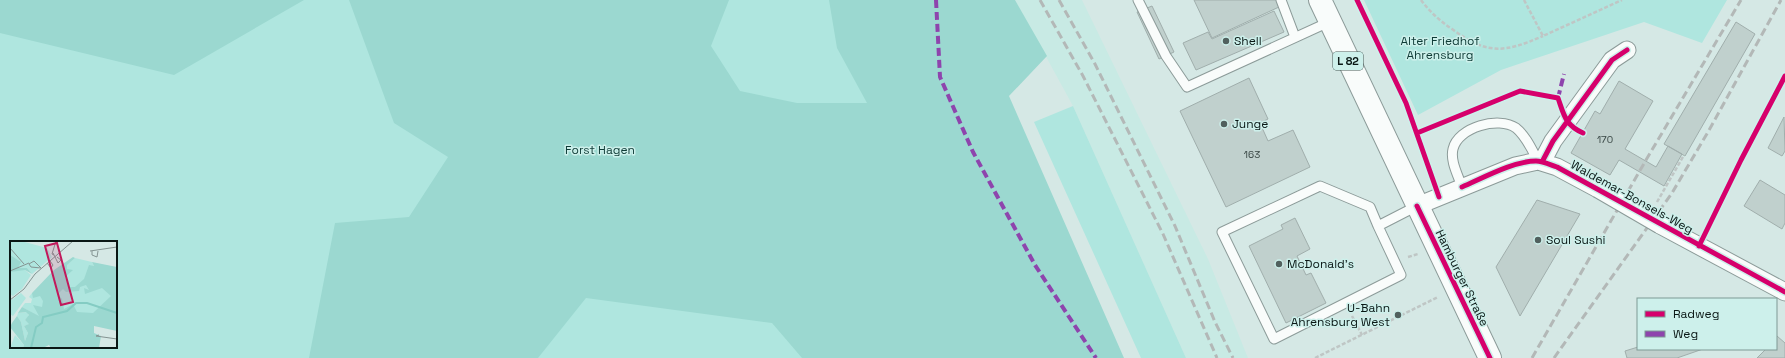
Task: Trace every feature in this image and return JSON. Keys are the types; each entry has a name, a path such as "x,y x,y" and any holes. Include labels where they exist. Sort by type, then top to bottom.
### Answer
{"main road":[{"name":"Hamburger Straße","path":"1320,0 1329,22 1490,358"}],"street":[{"path":"1417,206 1515,166 1540,162 1553,141 1612,60 1627,50"},
{"name":"Waldemar-Bonsels-Weg","path":"1540,162 1557,167 1660,225 1785,292"}],"lane":[{"path":"1138,0 1166,56 1187,87 1329,22"},
{"path":"1281,0 1295,37"},
{"path":"1462,187 1452,159 1453,148 1462,134 1473,129 1495,123 1515,128 1525,138 1540,162"},
{"path":"1320,186 1370,207 1378,226 1401,275 1274,339 1222,232 1320,186"},
{"path":"1378,226 1417,206"}],"path":[{"path":"1422,0 1434,16 1475,45 1503,49 1525,44 1622,0"},
{"path":"1524,0 1543,36"},
{"path":"1661,195 1684,155"},
{"path":"1315,358 1457,288"},
{"path":"1345,303 1362,335"}],"shaded area":[{"path":"1015,0 1082,0 1208,259 1248,358 1186,358 1073,106"}],"green space":[{"path":"0,0 918,0 1049,358 0,358"},
{"path":"0,0 304,0 174,75 0,33"},
{"name":"Forst Hagen","path":"349,0 729,0 711,46 740,91 797,103 867,103 837,48 829,0 1015,0 1047,56 1009,96 1124,358 802,358 772,323 586,298 538,358 309,358 335,223 409,217 448,157 394,123"},
{"name":"Alter Friedhof Ahrensburg","path":"1364,0 1727,0 1702,43 1644,22 1501,70 1418,115"},
{"path":"1073,106 1186,358 1141,358 1034,122"}],"building":[{"path":"1194,0 1279,0 1279,7 1212,38"},
{"path":"1152,6 1174,52 1159,59 1137,12"},
{"name":"Shell","path":"1274,11 1284,32 1196,70 1183,43 1208,32 1212,39"},
{"path":"1736,22 1755,34 1685,156 1664,144"},
{"path":"1249,78 1268,119 1260,123 1268,141 1293,130 1310,167 1226,207 1180,111"},
{"path":"1619,81 1653,101 1625,149 1656,167 1668,146 1682,154 1664,186 1619,160 1610,175 1571,153 1595,111 1600,114"},
{"path":"1784,117 1785,151 1782,156 1768,148"},
{"path":"1760,180 1785,195 1785,223 1782,229 1744,206"},
{"name":"Soul Sushi","path":"1537,200 1580,214 1520,316 1496,267"},
{"name":"McDonald's","path":"1295,218 1310,249 1297,256 1306,275 1311,273 1326,303 1286,323 1249,246 1283,229 1281,225"},
{"path":"1777,336 1785,343 1785,358 1757,358 1765,350 1777,350"},
{"path":"1637,347 1637,350 1700,350 1677,358 1627,358 1625,351"}],"railway":[{"path":"1040,0 1083,76 1163,234 1217,358"},
{"path":"1059,0 1095,64 1175,226 1215,322 1233,358"},
{"path":"1532,358 1646,160 1741,0"},
{"path":"1554,358 1672,193 1708,132 1781,0"}],"marked path":[{"path":"936,0 940,77 973,152 1035,265 1096,358"},
{"path":"1558,98 1564,74"}],"cycle path":[{"path":"1357,0 1406,103 1439,197"},
{"path":"1542,162 1553,141 1612,60 1627,50"},
{"path":"1699,246 1741,160 1785,76"},
{"path":"1417,133 1520,91 1558,98 1566,119 1572,127 1583,133"},
{"path":"1462,187 1518,164 1536,161 1546,163 1557,167 1785,292"},
{"path":"1417,206 1490,358"}],"place":[{"name":"Shell","path":"1226,41"},
{"name":"Junge","path":"1224,124"},
{"name":"Soul Sushi","path":"1538,240"},
{"name":"McDonald's","path":"1279,264"},
{"name":"U-Bahn Ahrensburg West","path":"1398,315"}]}
